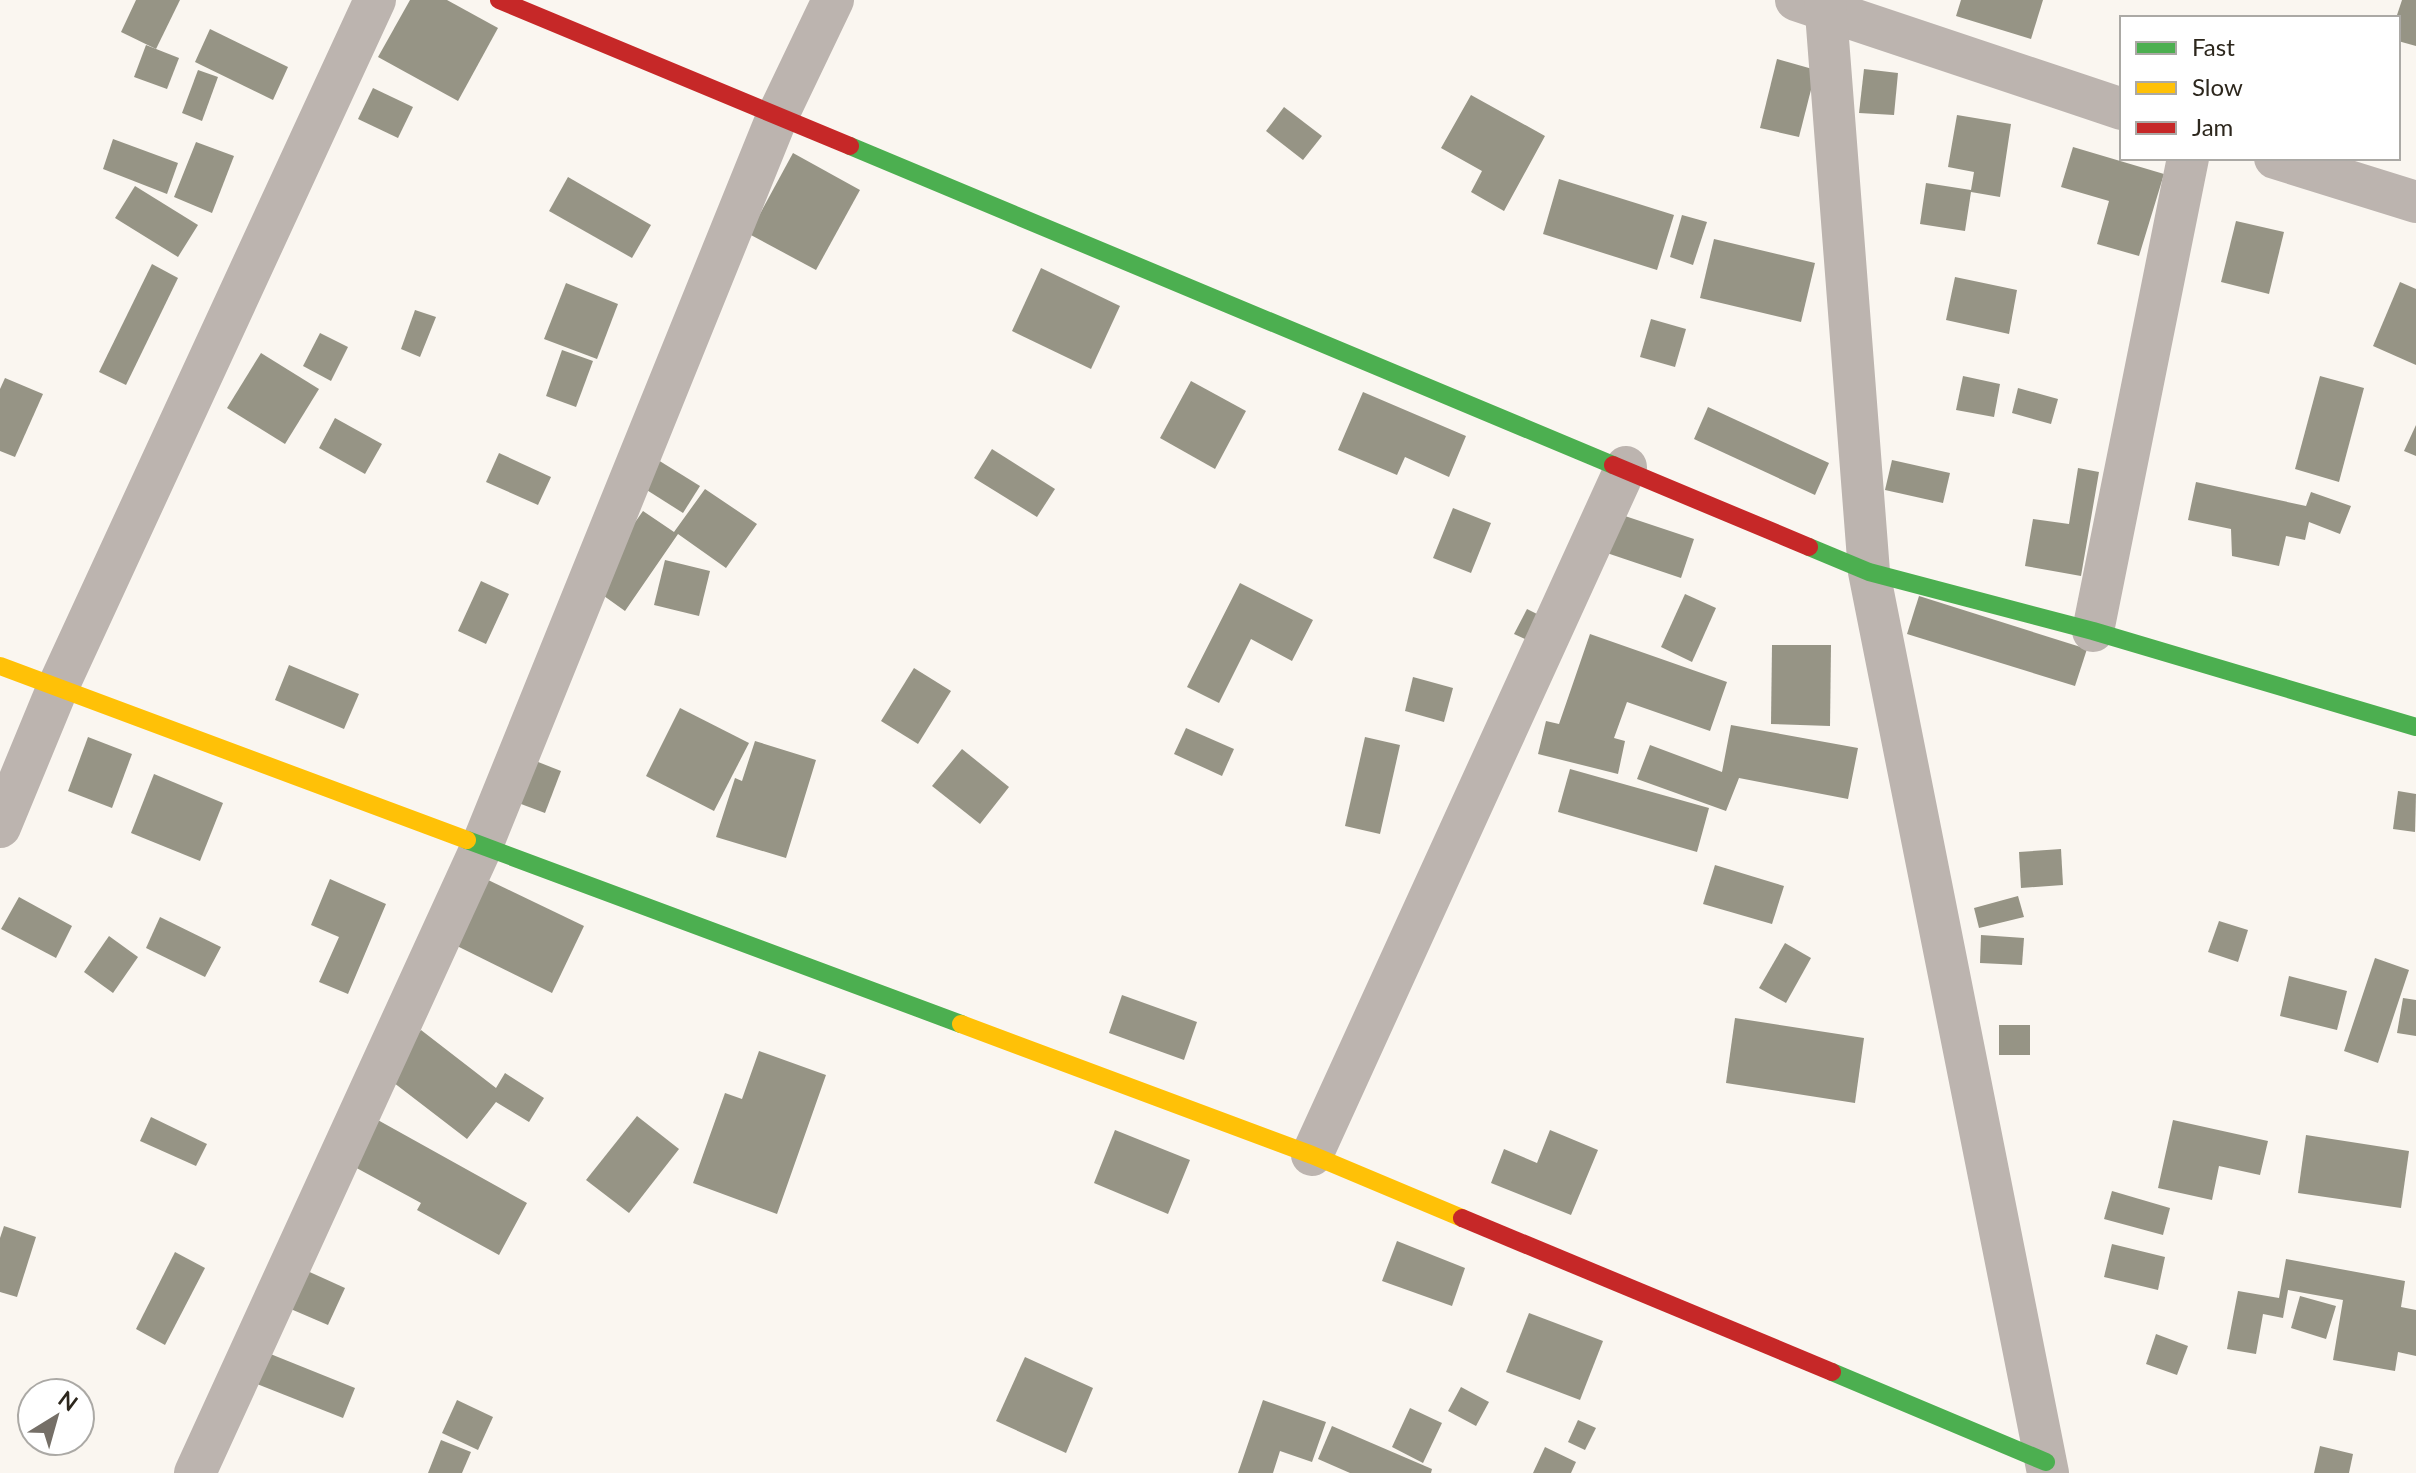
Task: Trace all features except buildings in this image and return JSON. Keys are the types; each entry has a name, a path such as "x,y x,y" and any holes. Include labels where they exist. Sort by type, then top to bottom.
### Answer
{"street":[{"path":"0,827 57,689 375,0"},
{"path":"499,0 1626,467 1869,572 2093,631 2416,727"},
{"path":"195,1473 481,848 777,117 833,0"},
{"path":"2047,1468 1869,572 1815,4 2120,108"},
{"path":"2093,631 2188,160"},
{"path":"2281,160 2416,202"},
{"path":"1312,1155 1626,467"},
{"path":"0,666 481,848 1312,1155 2047,1468"}],"traffic: fast":[{"path":"850,146 1613,465"},
{"path":"1809,547 1869,572 2093,631 2416,727"},
{"path":"467,840 961,1024"},
{"path":"1832,1372 2046,1462"}],"traffic: slow":[{"path":"0,666 467,840"},
{"path":"961,1024 1312,1155 1462,1218"}],"traffic: jam":[{"path":"499,0 850,146"},
{"path":"1613,465 1809,547"},
{"path":"1462,1218 1832,1372"}]}
